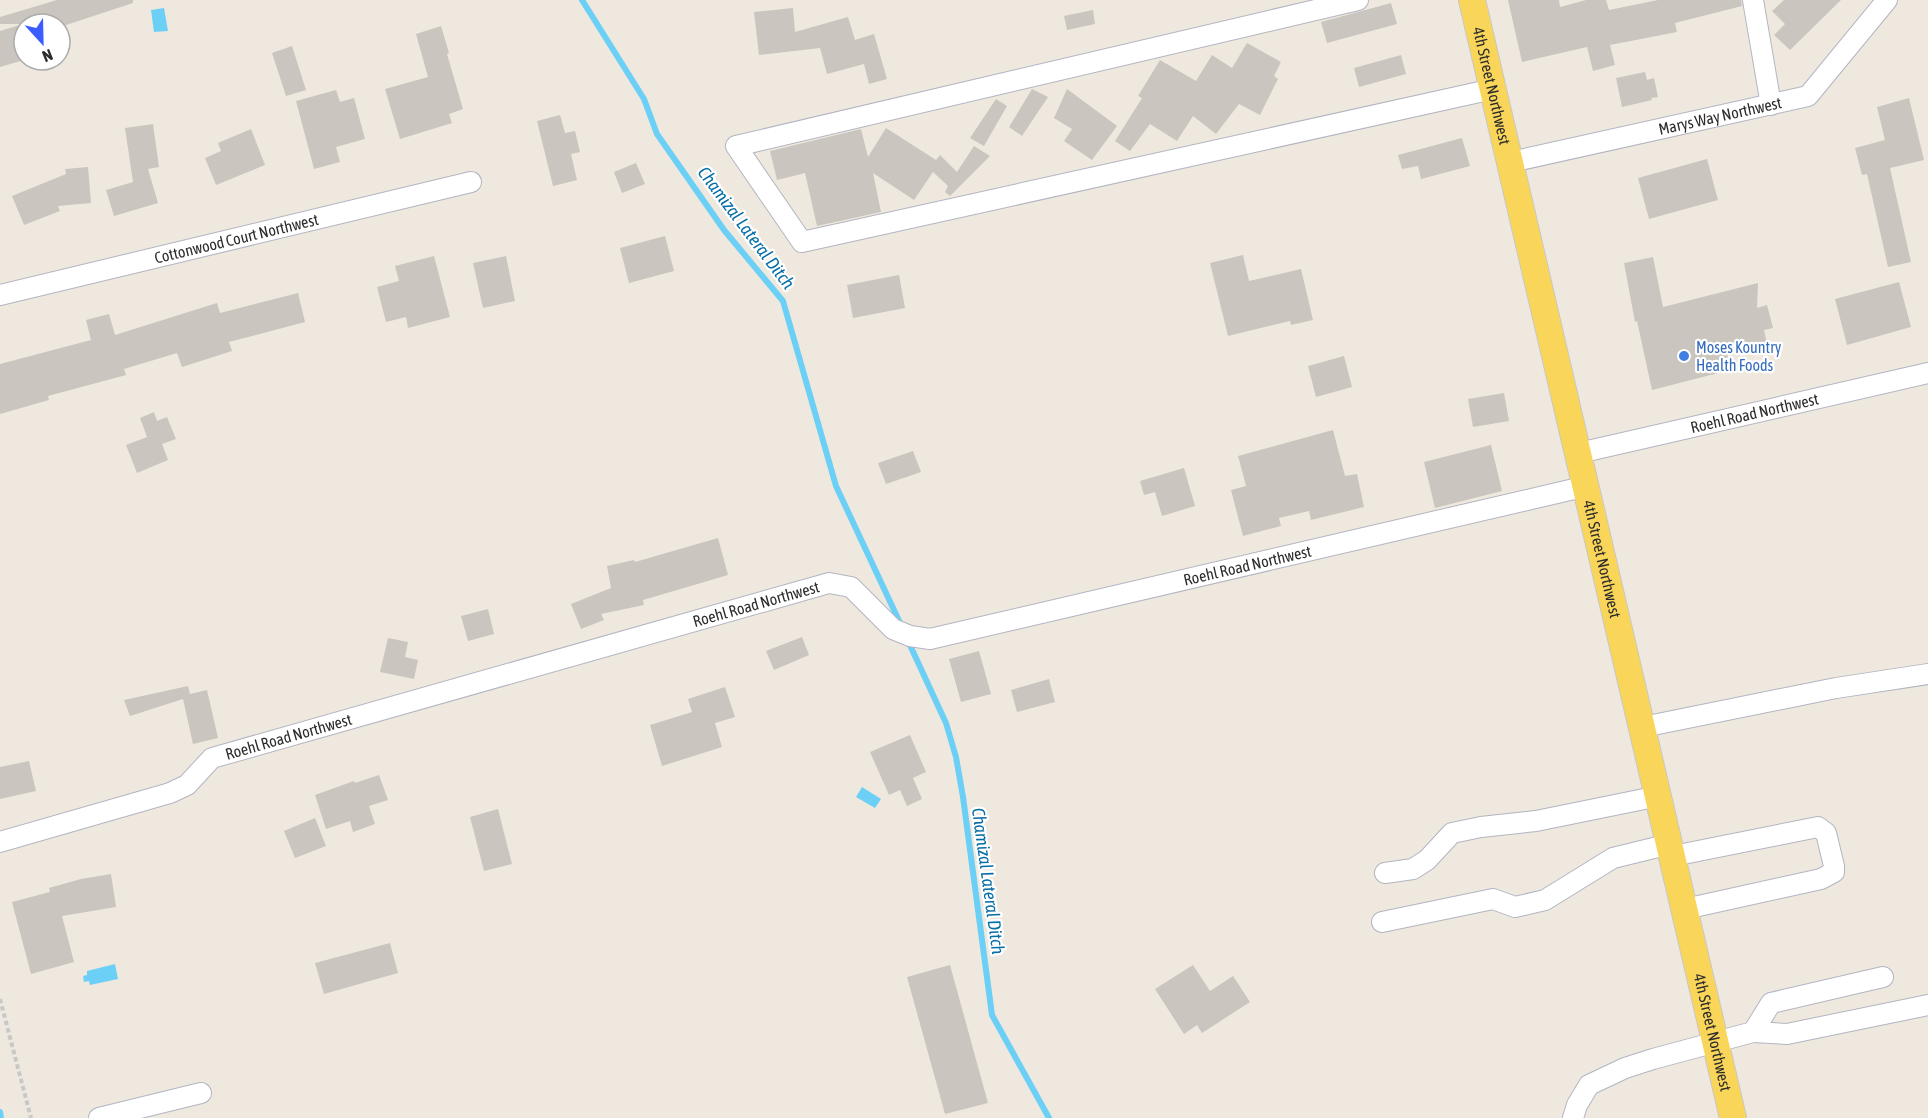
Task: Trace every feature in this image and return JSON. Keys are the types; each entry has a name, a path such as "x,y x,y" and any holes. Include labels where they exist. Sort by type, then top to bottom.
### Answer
{"main road":[{"name":"4th Street Northwest","path":"1472,0 1733,1118"}],"street":[{"path":"1358,0 736,146 802,242 1493,89"},
{"path":"1753,0 1771,105"},
{"name":"Marys Way Northwest","path":"1510,162 1808,96 1887,0"},
{"name":"Cottonwood Court Northwest","path":"0,295 471,182"},
{"name":"Roehl Road Northwest","path":"1579,453 1928,373"},
{"name":"Roehl Road Northwest","path":"0,842 170,793 187,785 212,758 829,583 851,587 893,629 910,636 930,639 1587,486"},
{"path":"1642,727 1836,688 1928,674"},
{"path":"1386,873 1413,868 1427,860 1452,833 1560,817 1659,796"},
{"path":"1382,922 1493,899 1515,908 1545,900 1613,858 1818,826 1826,833 1834,867 1830,876 1685,909"},
{"path":"1753,1032 1771,1003 1883,977"},
{"path":"1573,1118 1577,1105 1589,1085 1634,1065 1753,1032 1787,1034 1928,1005"},
{"path":"99,1118 201,1093"}],"path":[{"path":"0,999 31,1118"}],"water":[{"path":"164,8 168,31 154,32 151,10"},
{"path":"862,787 881,799 875,808 856,797"},
{"path":"115,964 118,979 90,985 89,981 84,982 83,976 87,975 87,971"}],"building":[{"path":"57,0 133,0 133,3 72,23 72,12 17,12"},
{"path":"1508,0 1559,0 1560,7 1586,0 1606,0 1609,10 1658,0 1741,0 1742,6 1675,23 1677,32 1610,45 1615,65 1593,71 1587,47 1522,62"},
{"path":"1784,0 1841,0 1790,50 1774,35 1785,24 1772,11"},
{"path":"1391,3 1397,24 1327,43 1321,22"},
{"path":"793,8 795,32 848,17 855,40 874,34 887,79 869,84 864,64 827,74 820,48 759,55 754,12"},
{"path":"1093,10 1095,24 1067,30 1064,16"},
{"path":"12,13 12,24 0,24 0,17"},
{"path":"441,26 463,109 449,114 452,123 400,139 385,89 428,77 416,34"},
{"path":"12,27 12,64 0,67 0,31"},
{"path":"1247,43 1281,62 1274,76 1278,79 1260,115 1239,104 1216,134 1193,116 1177,141 1150,124 1130,151 1115,141 1142,98 1138,96 1160,60 1196,81 1212,55 1232,68"},
{"path":"292,46 306,90 286,96 272,53"},
{"path":"1401,55 1406,74 1359,87 1354,68"},
{"path":"1645,72 1647,80 1654,78 1658,97 1622,107 1616,78"},
{"path":"1032,89 1048,97 1022,136 1009,127"},
{"path":"1067,89 1117,126 1092,160 1064,141 1072,129 1054,118"},
{"path":"336,90 340,102 354,98 365,139 336,147 340,162 314,169 296,101"},
{"path":"1909,98 1924,160 1890,168 1911,262 1888,267 1867,174 1862,175 1855,148 1885,140 1877,107"},
{"path":"996,99 1007,106 984,146 970,138"},
{"path":"560,115 565,133 575,131 580,152 571,154 577,180 553,186 537,121"},
{"path":"153,124 159,167 148,169 158,203 114,216 106,190 133,182 125,128"},
{"path":"886,128 936,160 940,155 957,172 974,146 990,156 950,196 945,192 948,186 933,172 914,200 873,173 881,212 817,226 805,173 777,180 770,151 861,129 868,157"},
{"path":"251,129 265,165 216,185 205,158 221,151 218,143"},
{"path":"1462,138 1470,166 1421,179 1418,166 1402,169 1398,155"},
{"path":"1707,159 1718,200 1649,219 1638,178"},
{"path":"636,163 645,184 622,193 614,172"},
{"path":"88,167 91,203 58,206 60,211 24,225 12,196 66,174 65,169"},
{"path":"665,236 674,271 629,283 620,248"},
{"path":"1243,255 1249,281 1301,269 1313,320 1291,325 1290,321 1228,336 1210,263"},
{"path":"434,256 450,317 408,328 406,317 386,322 377,287 399,281 395,266"},
{"path":"506,256 515,301 483,308 473,263"},
{"path":"1653,257 1663,307 1758,283 1757,308 1767,305 1773,328 1764,330 1767,344 1727,353 1730,370 1652,390 1637,321 1635,322 1624,263"},
{"path":"899,275 905,308 853,318 847,285"},
{"path":"1899,282 1911,327 1847,345 1835,299"},
{"path":"298,293 305,322 229,342 232,351 182,367 177,353 124,369 126,375 48,396 49,400 0,414 0,364 91,340 86,320 109,314 115,335 217,303 220,313"},
{"path":"1344,356 1352,387 1316,397 1308,366"},
{"path":"1504,393 1509,421 1473,427 1468,399"},
{"path":"154,412 157,421 167,417 176,439 162,444 168,460 137,473 126,445 147,437 140,418"},
{"path":"1333,430 1345,476 1357,474 1364,507 1311,520 1309,511 1279,518 1281,526 1243,536 1231,490 1246,486 1238,456"},
{"path":"1491,445 1502,491 1435,508 1424,462"},
{"path":"913,451 921,472 886,484 878,463"},
{"path":"1184,468 1195,506 1162,516 1155,492 1144,495 1140,481"},
{"path":"718,538 728,575 643,600 644,605 601,614 604,620 581,629 571,604 611,588 607,566 634,560 635,562"},
{"path":"488,609 494,634 468,641 461,616"},
{"path":"802,637 809,655 774,670 766,651"},
{"path":"388,638 408,642 405,657 418,660 414,679 380,672"},
{"path":"979,651 991,694 961,702 949,659"},
{"path":"1049,679 1055,702 1017,712 1011,690"},
{"path":"188,686 190,694 207,690 218,738 193,744 183,699 130,716 124,700"},
{"path":"725,687 735,717 715,723 722,747 662,766 650,725 692,712 688,699"},
{"path":"910,735 926,772 913,778 922,799 907,806 900,790 889,795 870,752"},
{"path":"29,761 36,791 0,799 0,767"},
{"path":"379,775 388,800 369,806 375,824 353,832 350,821 326,829 315,795"},
{"path":"498,809 512,864 484,871 470,817"},
{"path":"315,818 326,846 295,858 284,831"},
{"path":"111,874 116,907 62,916 74,962 31,974 12,902 50,892 49,888"},
{"path":"390,943 398,973 324,994 315,963"},
{"path":"950,965 988,1103 945,1114 907,977"},
{"path":"1193,965 1210,991 1233,976 1250,1002 1202,1033 1197,1025 1184,1034 1155,989"}],"waterway":[{"name":"Chamizal Lateral Ditch","path":"582,0 644,99 657,134 724,230 783,301 836,486 901,625"},
{"name":"Chamizal Lateral Ditch","path":"909,643 946,723 956,757 992,1015 1049,1118"},
{"path":"0,1112 1,1118"}],"place":[{"name":"Moses Kountry Health Foods","path":"1684,356"}]}
